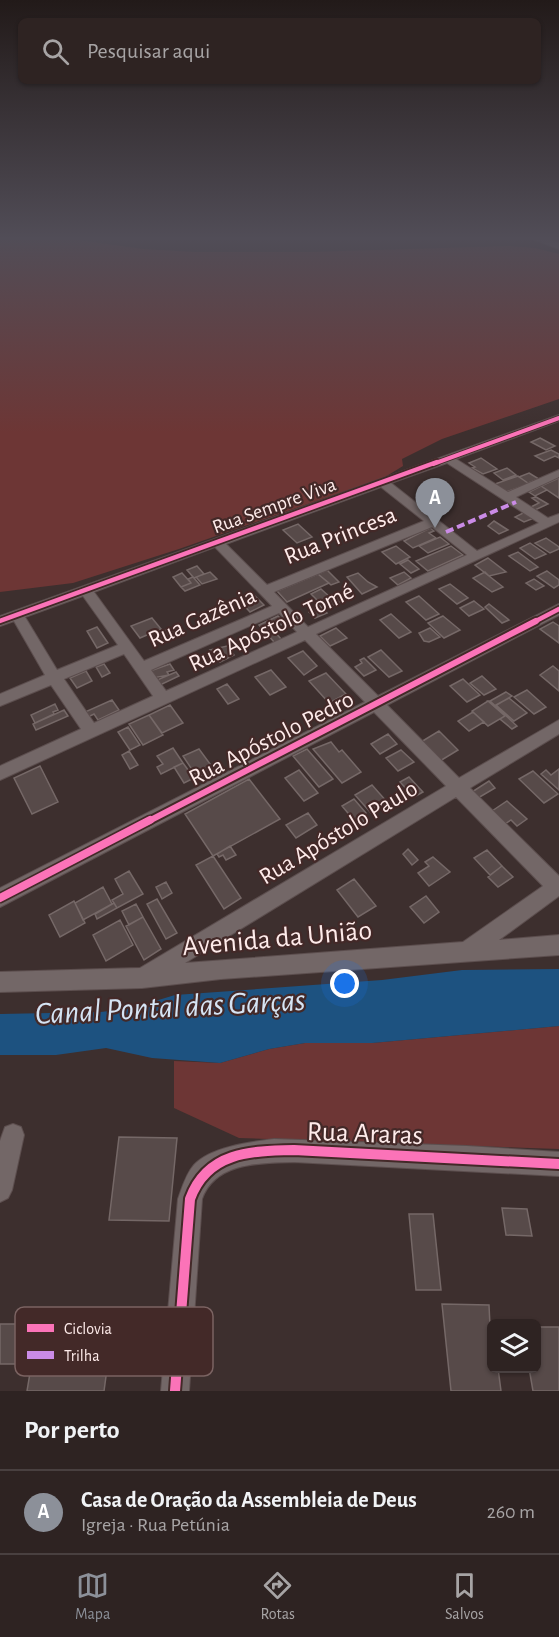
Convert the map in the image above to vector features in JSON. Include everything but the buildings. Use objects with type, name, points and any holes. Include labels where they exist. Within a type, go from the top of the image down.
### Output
[{"type":"street","name":"Rua Sempre Viva","points":[[0,621],[385,484],[559,418]]},
{"type":"street","points":[[547,423],[559,430]]},
{"type":"street","points":[[450,460],[507,497],[554,521]]},
{"type":"street","points":[[507,497],[559,473]]},
{"type":"street","points":[[385,484],[477,557]]},
{"type":"street","name":"Rua Apóstolo Tomé","points":[[2,768],[164,700],[554,521]]},
{"type":"street","name":"Rua Princesa","points":[[265,591],[433,522]]},
{"type":"street","points":[[218,543],[456,788],[558,886],[466,952]]},
{"type":"street","points":[[86,590],[164,700]]},
{"type":"street","name":"Rua Gazênia","points":[[142,668],[281,607]]},
{"type":"street","name":"Rua Apóstolo Pedro","points":[[0,898],[559,609]]},
{"type":"street","points":[[17,615],[54,677],[91,731]]},
{"type":"street","points":[[0,700],[127,647]]},
{"type":"street","name":"Rua Apóstolo Paulo","points":[[142,978],[559,726]]},
{"type":"street","name":"Avenida da União","points":[[0,982],[142,978],[221,969],[559,945]]},
{"type":"street","points":[[0,1190],[12,1135]]},
{"type":"street","name":"Rua Araras","points":[[182,1307],[190,1199],[197,1179],[214,1164],[250,1153],[289,1151],[503,1159],[559,1164]]},
{"type":"street","name":"Rua Araras","points":[[175,1391],[176,1376]]},
{"type":"shaded area","points":[[0,303],[559,303],[559,399],[442,439],[402,459],[403,466],[385,477],[179,549],[73,583],[0,592]]},
{"type":"shaded area","points":[[559,1026],[559,1149],[239,1138],[174,1108],[174,1061],[220,1063],[269,1049],[305,1043],[372,1043]]},
{"type":"water","name":"Canal Pontal das Garças","points":[[559,969],[559,1026],[372,1043],[305,1043],[269,1049],[220,1063],[152,1058],[106,1048],[56,1055],[0,1055],[0,1014],[101,1012],[132,1008],[175,995],[382,980],[462,970]]},
{"type":"marked path","points":[[446,532],[516,502]]},
{"type":"cycle path","points":[[0,621],[559,418]]},
{"type":"cycle path","points":[[0,898],[559,609]]},
{"type":"cycle path","points":[[182,1307],[190,1199],[199,1178],[206,1170],[235,1157],[274,1151],[315,1150],[559,1164]]},
{"type":"cycle path","points":[[175,1391],[176,1376]]},
{"type":"place","name":"Casa de Oração da Assembleia de Deus","points":[[435,528]]}]
